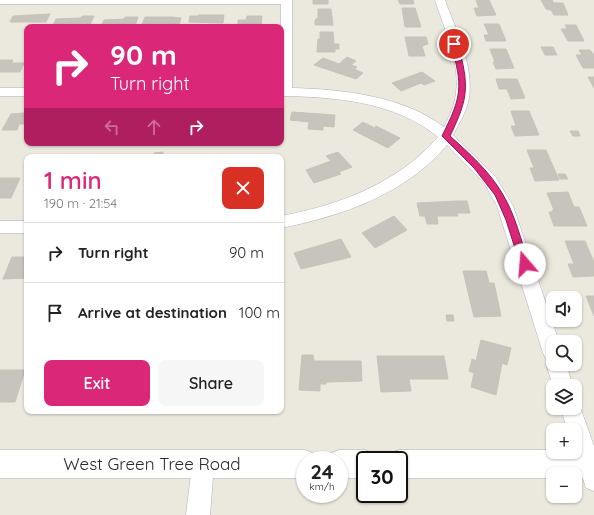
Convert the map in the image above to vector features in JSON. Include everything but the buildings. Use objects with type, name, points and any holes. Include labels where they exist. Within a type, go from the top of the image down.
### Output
[{"type":"street","points":[[0,0],[287,0],[284,69]]},
{"type":"street","points":[[284,221],[320,213],[378,191],[397,180],[431,154],[446,136],[457,114],[462,99],[463,79],[459,59],[440,0]]},
{"type":"street","points":[[0,92],[24,92]]},
{"type":"street","points":[[284,92],[336,95],[368,101],[425,120],[446,136],[490,180],[505,206],[547,335]]},
{"type":"street","points":[[0,227],[24,227]]},
{"type":"street","points":[[408,464],[592,470],[572,415]]},
{"type":"street","name":"West Green Tree Road","points":[[0,464],[296,464]]},
{"type":"street","points":[[198,515],[202,465]]},
{"type":"route","points":[[454,44],[462,70],[462,99],[457,114],[446,136],[490,180],[511,220],[525,264]]}]
